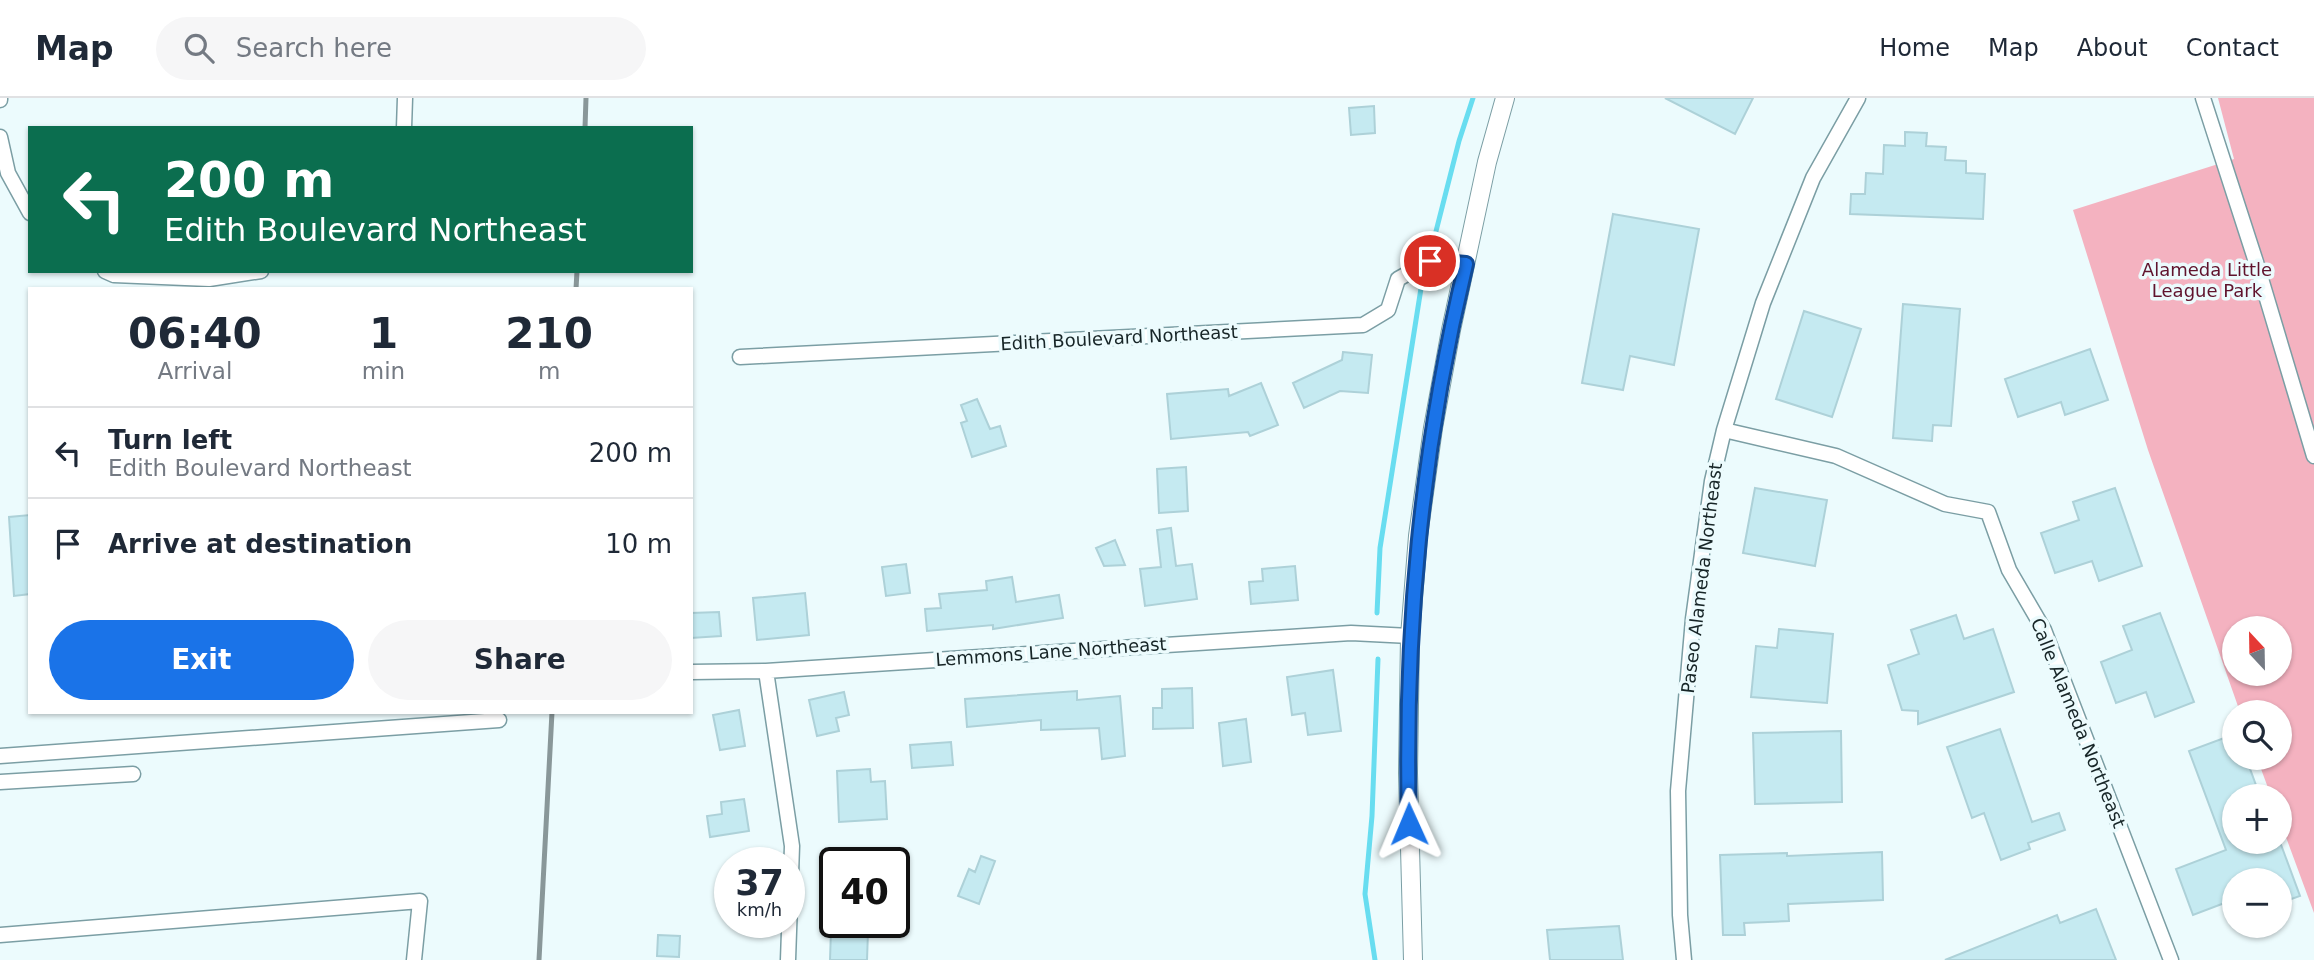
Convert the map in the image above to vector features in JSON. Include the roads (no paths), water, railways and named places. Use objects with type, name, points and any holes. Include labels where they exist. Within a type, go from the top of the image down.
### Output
[{"type":"street","points":[[404,126],[405,98]]},
{"type":"street","points":[[1413,960],[1408,773],[1410,636],[1418,536],[1433,428],[1451,330],[1487,162],[1505,98]]},
{"type":"street","name":"Paseo Alameda Northeast","points":[[1684,960],[1680,915],[1678,791],[1693,619],[1712,481],[1724,430],[1763,303],[1809,189],[1858,98]]},
{"type":"street","points":[[2203,98],[2314,456]]},
{"type":"street","points":[[0,137],[8,173],[28,209]]},
{"type":"street","name":"Edith Boulevard Northeast","points":[[740,357],[1363,325],[1388,310],[1398,279],[1430,261],[1466,264]]},
{"type":"street","points":[[110,273],[209,279],[248,273]]},
{"type":"street","name":"Calle Alameda Northeast","points":[[1724,430],[1836,456],[1945,505],[1988,512],[2009,570],[2044,630],[2171,960]]},
{"type":"street","name":"Lemmons Lane Northeast","points":[[693,672],[765,671],[1351,633],[1410,636]]},
{"type":"street","points":[[765,671],[792,846],[788,960]]},
{"type":"street","points":[[0,756],[499,720]]},
{"type":"street","points":[[0,782],[133,774]]},
{"type":"street","points":[[0,935],[419,901],[414,960]]},
{"type":"waterway","points":[[1433,243],[1473,98]]},
{"type":"waterway","points":[[1377,613],[1380,548],[1422,282]]},
{"type":"waterway","points":[[1375,960],[1365,894],[1372,816],[1378,659]]},
{"type":"railway","points":[[585,126],[586,98]]},
{"type":"railway","points":[[576,287],[577,273]]},
{"type":"railway","points":[[539,960],[552,714]]},
{"type":"park label","name":"Alameda Little League Park","points":[[2207,280]]}]
